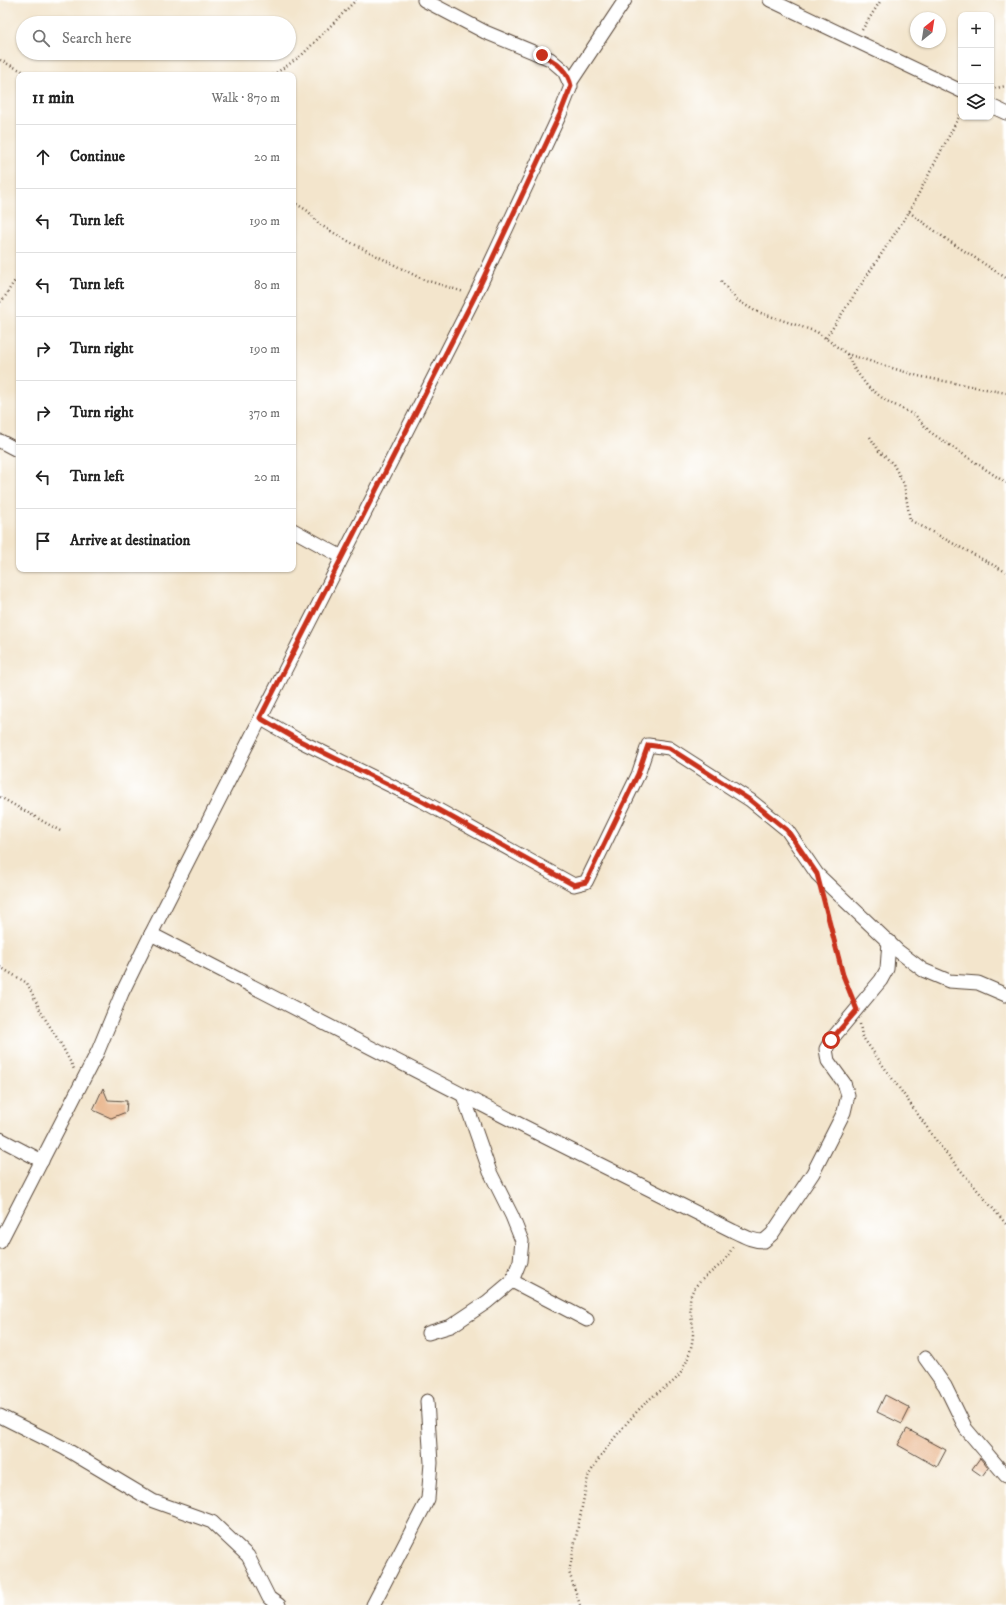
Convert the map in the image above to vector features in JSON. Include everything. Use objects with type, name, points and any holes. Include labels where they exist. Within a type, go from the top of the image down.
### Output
[{"type":"street","points":[[0,1242],[82,1082],[151,934],[475,296],[560,114],[571,86],[560,66],[550,59],[485,32],[424,0]]},
{"type":"street","points":[[570,83],[625,0]]},
{"type":"street","points":[[770,0],[958,90]]},
{"type":"street","points":[[994,107],[1006,113]]},
{"type":"street","points":[[0,441],[16,449]]},
{"type":"street","points":[[296,532],[342,557]]},
{"type":"street","points":[[260,718],[298,740],[424,802],[574,885],[586,882],[635,781],[648,745],[669,748],[750,800],[787,830],[817,874],[898,951],[923,970],[949,981],[978,983],[1006,995]]},
{"type":"street","points":[[151,934],[464,1095],[740,1234],[753,1240],[764,1241],[772,1234],[813,1173],[844,1112],[848,1095],[844,1083],[828,1061],[826,1049],[831,1040],[857,1010],[888,969],[889,941]]},
{"type":"street","points":[[428,1333],[451,1326],[487,1302],[512,1281],[520,1261],[522,1241],[512,1216],[490,1172],[464,1095]]},
{"type":"street","points":[[0,1139],[42,1161]]},
{"type":"street","points":[[512,1281],[587,1320]]},
{"type":"street","points":[[925,1358],[945,1386],[966,1429],[1006,1476]]},
{"type":"street","points":[[373,1605],[428,1499],[431,1463],[427,1401]]},
{"type":"street","points":[[0,1416],[64,1448],[153,1501],[212,1522],[248,1556],[268,1598],[279,1605]]},
{"type":"path","points":[[296,59],[356,0]]},
{"type":"path","points":[[855,41],[880,0]]},
{"type":"path","points":[[0,60],[24,72]]},
{"type":"path","points":[[277,72],[295,60]]},
{"type":"path","points":[[994,88],[1006,86]]},
{"type":"path","points":[[826,338],[909,212],[958,119]]},
{"type":"path","points":[[296,204],[308,211],[319,224],[385,261],[422,278],[475,296]]},
{"type":"path","points":[[909,212],[946,239],[1006,278]]},
{"type":"path","points":[[721,281],[737,300],[755,311],[786,322],[807,327],[826,338],[847,354],[918,376],[1006,393]]},
{"type":"path","points":[[0,302],[16,282]]},
{"type":"path","points":[[847,354],[853,366],[868,387],[885,400],[916,416],[930,432],[1006,483]]},
{"type":"path","points":[[870,437],[879,451],[893,464],[904,484],[910,520],[1006,572]]},
{"type":"path","points":[[0,797],[62,832]]},
{"type":"path","points":[[823,895],[843,975],[857,1010],[862,1036],[942,1147],[1006,1224]]},
{"type":"path","points":[[0,967],[27,983],[42,1014],[82,1082]]},
{"type":"path","points":[[580,1605],[570,1572],[588,1477],[593,1466],[634,1416],[652,1397],[667,1388],[683,1370],[688,1357],[693,1329],[690,1312],[691,1296],[696,1286],[725,1260],[734,1244]]},
{"type":"building","points":[[103,1088],[108,1100],[127,1101],[126,1112],[111,1118],[93,1110]]},
{"type":"building","points":[[885,1395],[910,1408],[902,1424],[877,1412]]},
{"type":"building","points":[[907,1429],[946,1450],[937,1467],[898,1445]]},
{"type":"building","points":[[980,1458],[988,1468],[982,1476],[972,1469]]},
{"type":"route","points":[[542,55],[560,66],[571,86],[560,114],[475,296],[260,718],[298,740],[424,802],[574,885],[586,882],[621,813],[638,774],[648,745],[669,748],[750,800],[787,830],[817,874],[843,975],[857,1010],[831,1040]]}]
